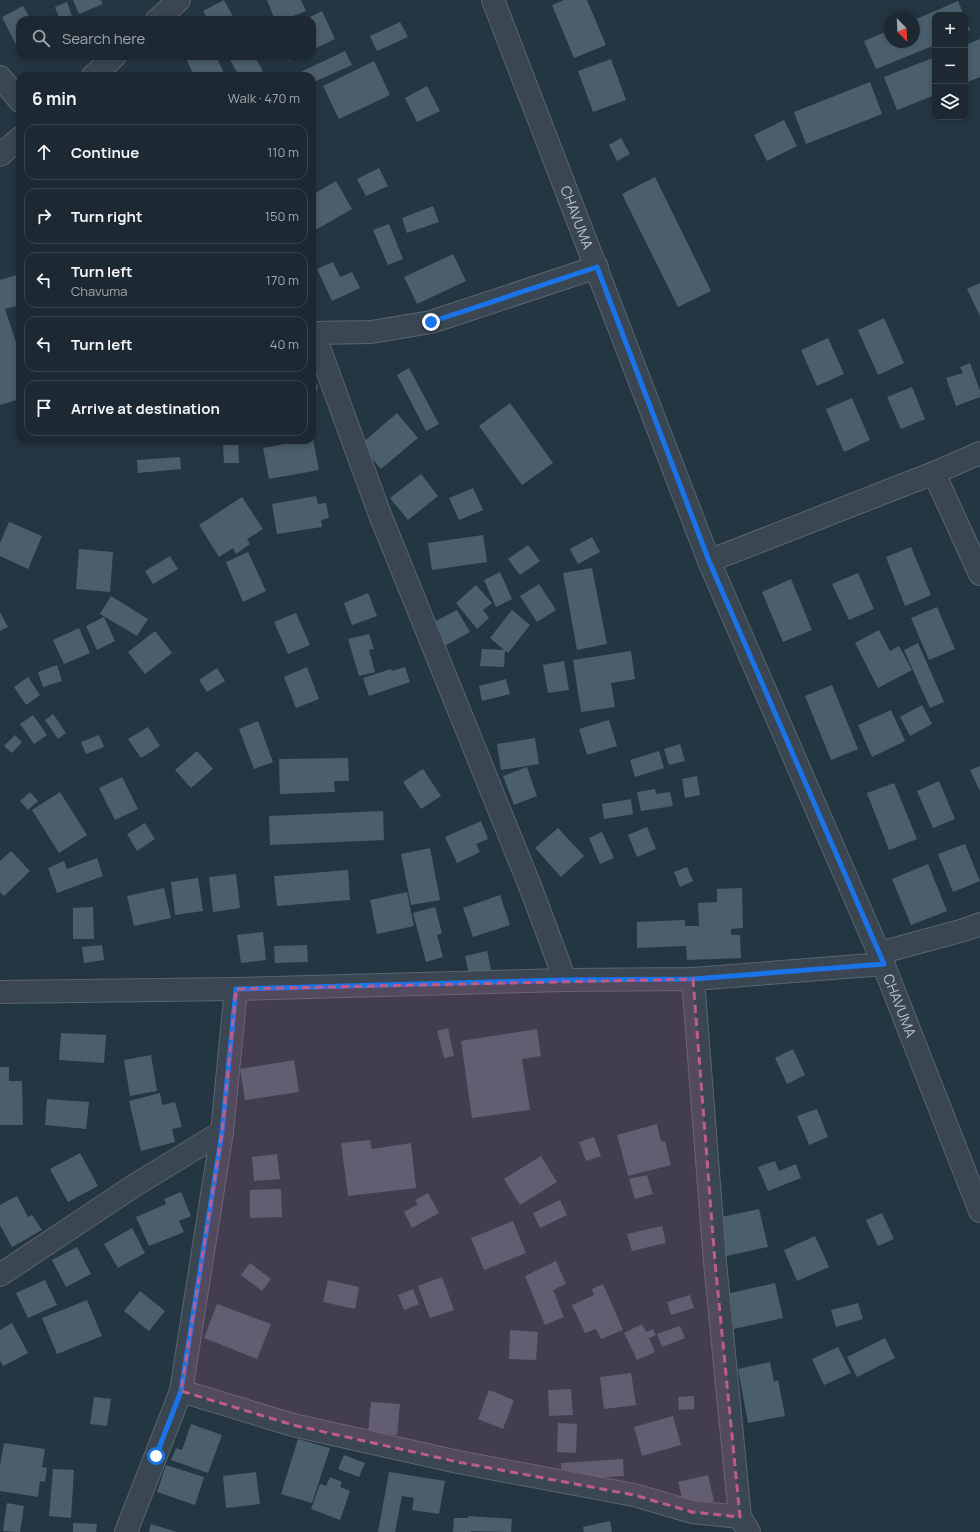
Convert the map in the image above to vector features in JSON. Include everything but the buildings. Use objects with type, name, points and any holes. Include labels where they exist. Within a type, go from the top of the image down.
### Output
[{"type":"street","points":[[161,16],[179,0]]},
{"type":"street","name":"CHAVUMA","points":[[493,0],[709,561],[881,958],[980,1211]]},
{"type":"street","points":[[98,72],[111,60]]},
{"type":"street","points":[[0,77],[16,96]]},
{"type":"street","points":[[0,155],[16,141]]},
{"type":"street","points":[[316,334],[370,332],[431,322],[597,267]]},
{"type":"street","points":[[316,342],[379,512],[532,891],[565,980]]},
{"type":"street","points":[[709,561],[934,473],[980,453]]},
{"type":"street","points":[[934,473],[980,574]]},
{"type":"street","points":[[0,992],[236,989],[565,980],[693,979],[881,958],[980,924]]},
{"type":"street","points":[[181,1391],[293,1425],[458,1462],[634,1495],[692,1512],[745,1525],[715,1262],[693,979]]},
{"type":"street","points":[[126,1532],[181,1391],[222,1132],[236,989]]},
{"type":"street","points":[[0,1275],[128,1190],[222,1132]]},
{"type":"highlighted area","points":[[693,979],[715,1262],[740,1517],[692,1512],[634,1495],[458,1462],[293,1425],[181,1391],[222,1132],[236,989]]},
{"type":"route","points":[[156,1456],[181,1391],[222,1132],[236,989],[565,980],[693,979],[884,964],[709,561],[597,267],[431,322]]}]
